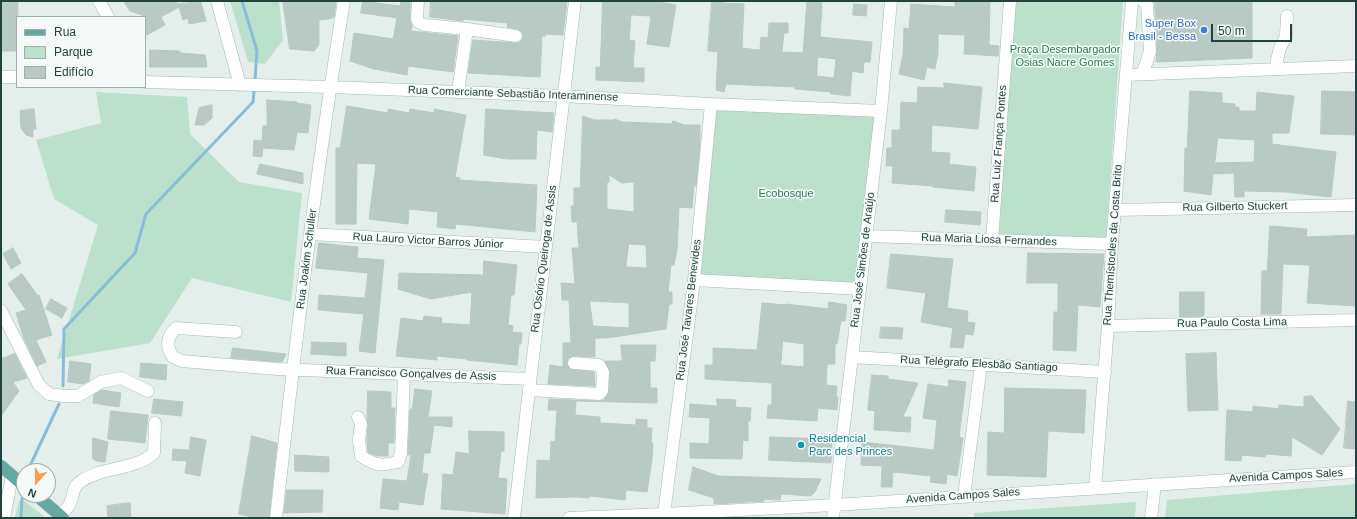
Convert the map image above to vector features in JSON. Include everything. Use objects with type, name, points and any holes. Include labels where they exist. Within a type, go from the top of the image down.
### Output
[{"type":"main road","points":[[1,466],[16,479]]},
{"type":"main road","points":[[46,503],[62,516]]},
{"type":"street","points":[[99,1],[107,16]]},
{"type":"street","points":[[217,1],[240,85]]},
{"type":"street","name":"Rua Joakim Schuller","points":[[276,518],[310,234],[330,87],[344,1]]},
{"type":"street","points":[[418,1],[417,20],[425,25],[516,36]]},
{"type":"street","name":"Rua Osório Queiroga de Assis","points":[[514,518],[575,1]]},
{"type":"street","name":"Rua José Simões de Araújo","points":[[833,518],[881,111],[891,1]]},
{"type":"street","name":"Rua Luiz França Pontes","points":[[992,240],[1010,1]]},
{"type":"street","name":"Rua Themístocles da Costa Brito","points":[[1095,488],[1105,372],[1112,244],[1132,1]]},
{"type":"street","points":[[1142,74],[1150,51],[1147,5],[1143,1]]},
{"type":"street","points":[[1277,69],[1277,60],[1280,48],[1286,36],[1287,16]]},
{"type":"street","points":[[458,92],[467,29]]},
{"type":"street","points":[[1126,75],[1356,66]]},
{"type":"street","points":[[1,77],[16,78]]},
{"type":"street","name":"Rua Comerciante Sebastião Interaminense","points":[[146,82],[563,96],[881,111]]},
{"type":"street","name":"Rua José Tavares Benevides","points":[[664,514],[694,280],[711,104]]},
{"type":"street","name":"Rua Gilberto Stuckert","points":[[1115,210],[1356,205]]},
{"type":"street","name":"Rua Lauro Victor Barros Júnior","points":[[310,234],[546,247]]},
{"type":"street","name":"Rua Maria Liosa Fernandes","points":[[866,236],[1112,244]]},
{"type":"street","points":[[694,280],[860,289]]},
{"type":"street","points":[[1,311],[39,385],[49,394],[78,396],[101,382],[121,378],[148,391]]},
{"type":"street","name":"Rua Paulo Costa Lima","points":[[1108,326],[1356,320]]},
{"type":"street","name":"Rua Francisco Gonçalves de Assis","points":[[236,332],[176,328],[172,332],[167,342],[168,350],[173,357],[182,361],[277,369],[404,374],[529,385],[599,394],[602,391],[603,372],[599,365],[574,363]]},
{"type":"street","name":"Rua Telégrafo Elesbão Santiago","points":[[852,357],[1105,372]]},
{"type":"street","points":[[964,496],[981,365]]},
{"type":"street","points":[[358,417],[362,424],[359,440],[361,456],[372,464],[384,465],[398,462],[401,453],[404,374]]},
{"type":"street","points":[[62,516],[70,504],[74,489],[80,482],[96,474],[146,460],[154,453],[155,423]]},
{"type":"street","name":"Avenida Campos Sales","points":[[569,518],[834,505],[1356,472]]},
{"type":"street","points":[[4,518],[12,476]]},
{"type":"street","points":[[1151,518],[1155,484]]},
{"type":"green space","points":[[230,1],[279,1],[283,40],[265,64],[248,62]]},
{"type":"green space","name":"Praça Desembargador Osias Nacre Gomes","points":[[1014,1],[1123,1],[1106,238],[999,234]]},
{"type":"green space","points":[[96,92],[187,97],[190,134],[239,182],[302,193],[291,302],[192,278],[150,343],[57,359],[98,225],[54,199],[36,140],[101,123]]},
{"type":"green space","name":"Ecobosque","points":[[711,104],[881,111],[860,289],[694,280]]},
{"type":"green space","points":[[1356,484],[1356,518],[1165,518],[1167,500]]},
{"type":"green space","points":[[1136,502],[1135,518],[974,518],[974,513]]},
{"type":"green space","points":[[19,503],[27,503],[46,518],[15,518]]},
{"type":"building","points":[[1,1],[18,1],[18,16],[16,16],[16,51],[1,51]]},
{"type":"building","points":[[124,1],[176,1],[179,7],[161,17],[165,25],[146,35],[146,16],[130,11]]},
{"type":"building","points":[[283,1],[336,1],[334,17],[319,20],[319,45],[314,51],[290,49]]},
{"type":"building","points":[[363,1],[377,1],[376,3],[400,6],[401,1],[410,1],[411,31],[458,36],[453,72],[408,66],[407,75],[374,69],[350,61],[354,33],[393,39],[397,18],[361,13]]},
{"type":"building","points":[[431,1],[567,1],[563,35],[546,34],[545,36],[542,36],[540,77],[468,73],[473,40],[518,43],[523,37],[523,33],[517,29],[507,27],[508,23],[463,19],[463,21],[430,17]]},
{"type":"building","points":[[603,1],[653,1],[676,5],[669,47],[647,44],[651,16],[631,15],[629,40],[635,41],[633,68],[644,68],[644,82],[596,80],[596,67],[600,67]]},
{"type":"building","points":[[712,1],[744,4],[742,48],[760,50],[761,37],[768,38],[769,23],[788,23],[788,33],[784,33],[782,52],[803,53],[807,1],[822,1],[820,37],[872,42],[870,62],[864,62],[863,73],[852,71],[850,96],[831,94],[831,92],[795,89],[795,87],[726,84],[724,92],[716,90],[718,52],[708,51]],"holes":[[[818,57],[836,59],[834,78],[817,76]]]},
{"type":"building","points":[[955,1],[990,1],[989,45],[999,46],[998,56],[964,54],[965,35],[938,34],[938,54],[935,69],[927,67],[924,80],[899,74],[903,55],[904,28],[909,29],[911,4],[955,7]]},
{"type":"building","name":"Super Box Brasil - Bessa","points":[[1155,1],[1252,1],[1252,58],[1156,62]]},
{"type":"building","points":[[201,2],[206,21],[189,24],[188,18],[183,20],[178,4]]},
{"type":"building","points":[[854,4],[867,5],[866,16],[853,15]]},
{"type":"building","points":[[150,50],[179,51],[181,53],[205,55],[207,67],[150,67]]},
{"type":"building","points":[[944,83],[982,87],[978,129],[932,125],[931,152],[950,153],[949,164],[976,167],[974,191],[892,183],[893,166],[886,166],[887,148],[892,148],[892,130],[900,130],[901,102],[917,103],[918,87],[944,88]]},
{"type":"building","points":[[1190,91],[1222,93],[1222,103],[1235,104],[1235,107],[1239,107],[1239,111],[1256,111],[1257,92],[1294,96],[1289,133],[1272,133],[1272,144],[1336,152],[1331,197],[1286,192],[1244,191],[1244,197],[1235,197],[1234,173],[1213,174],[1211,195],[1184,191],[1185,148],[1187,148]],"holes":[[[1218,138],[1255,140],[1254,162],[1215,163]]]},
{"type":"building","points":[[1322,91],[1356,92],[1356,135],[1321,134]]},
{"type":"building","points":[[267,100],[297,102],[311,105],[308,133],[297,132],[294,150],[263,148],[262,157],[253,156],[254,140],[262,141],[263,126],[267,126]]},
{"type":"building","points":[[212,105],[212,118],[204,125],[195,125],[199,108]]},
{"type":"building","points":[[347,106],[388,113],[388,109],[409,113],[410,109],[434,113],[434,109],[466,115],[455,177],[460,178],[459,180],[537,185],[535,232],[456,224],[455,229],[437,227],[438,212],[409,209],[408,224],[369,219],[376,164],[357,163],[356,224],[336,224],[336,148],[340,148]]},
{"type":"building","points":[[34,109],[36,129],[33,129],[33,137],[26,135],[21,128],[20,111]]},
{"type":"building","points":[[486,109],[554,113],[552,132],[537,130],[536,159],[507,159],[484,155]]},
{"type":"building","points":[[583,116],[594,120],[614,119],[623,122],[672,124],[673,121],[684,125],[700,125],[700,144],[696,186],[694,185],[692,208],[679,207],[677,250],[674,265],[671,265],[668,292],[672,292],[672,304],[669,304],[666,329],[607,338],[595,338],[595,357],[575,356],[568,358],[567,363],[570,369],[594,372],[595,386],[548,384],[550,365],[563,367],[563,343],[571,343],[569,300],[562,300],[561,283],[575,284],[572,248],[579,248],[577,222],[572,222],[571,206],[574,206],[574,188],[580,188]],"holes":[[[609,175],[622,183],[634,182],[634,212],[607,209],[607,182],[609,182]],[[629,244],[646,245],[647,268],[626,267]],[[590,301],[629,303],[629,328],[593,326]]]},
{"type":"building","points":[[260,164],[303,173],[303,184],[257,174]]},
{"type":"building","points":[[946,210],[981,212],[980,225],[945,222]]},
{"type":"building","points":[[1270,226],[1307,229],[1306,237],[1356,235],[1356,306],[1307,303],[1310,265],[1283,264],[1281,314],[1261,314],[1262,271],[1267,271]]},
{"type":"building","points":[[319,243],[358,247],[357,258],[384,260],[375,353],[359,351],[364,314],[318,310],[319,295],[365,298],[368,273],[316,268]]},
{"type":"building","points":[[13,248],[21,263],[11,269],[3,254]]},
{"type":"building","points":[[1028,253],[1104,254],[1100,307],[1078,305],[1076,351],[1053,350],[1054,312],[1058,312],[1058,283],[1027,283]]},
{"type":"building","points":[[891,254],[953,259],[947,308],[968,311],[967,322],[975,323],[973,335],[965,334],[963,348],[950,347],[953,328],[921,322],[926,293],[887,288]]},
{"type":"building","points":[[484,261],[517,265],[514,295],[511,295],[508,325],[513,326],[512,332],[522,333],[521,344],[519,344],[517,365],[437,356],[437,360],[396,356],[401,318],[423,321],[424,316],[442,318],[441,323],[470,325],[472,292],[431,299],[398,289],[399,273],[483,275]]},
{"type":"building","points":[[22,274],[38,296],[39,295],[52,335],[36,340],[46,362],[37,366],[24,339],[16,313],[26,310],[8,284]]},
{"type":"building","points":[[1180,292],[1204,292],[1204,316],[1180,317]]},
{"type":"building","points":[[51,299],[67,308],[62,318],[46,309]]},
{"type":"building","points":[[829,302],[847,305],[845,321],[841,321],[837,344],[835,344],[835,364],[827,364],[826,385],[837,386],[837,410],[818,408],[817,421],[767,418],[768,405],[772,405],[772,383],[705,379],[705,365],[713,365],[713,348],[757,350],[762,303],[828,309]],"holes":[[[783,341],[804,344],[804,367],[781,365]]]},
{"type":"building","points":[[881,327],[903,328],[902,339],[880,338]]},
{"type":"building","points":[[312,342],[346,343],[346,356],[311,354]]},
{"type":"building","points":[[621,345],[656,345],[655,361],[650,361],[650,388],[657,388],[657,403],[576,401],[575,415],[600,417],[600,423],[636,425],[636,419],[647,420],[647,428],[652,428],[651,443],[653,443],[647,492],[626,490],[625,500],[590,496],[589,498],[536,498],[537,460],[550,461],[551,441],[555,442],[557,410],[548,410],[549,399],[604,400],[609,391],[610,372],[605,361],[622,361]]},
{"type":"building","points":[[233,348],[286,354],[282,362],[231,358]]},
{"type":"building","points":[[1216,353],[1218,410],[1188,411],[1186,354]]},
{"type":"building","points":[[15,354],[27,378],[13,382],[19,391],[1,416],[1,359]]},
{"type":"building","points":[[70,361],[91,364],[89,381],[83,384],[68,382]]},
{"type":"building","points":[[141,363],[167,365],[166,380],[140,377]]},
{"type":"building","points":[[872,375],[888,376],[888,379],[918,383],[903,417],[911,417],[910,432],[874,430],[875,411],[868,410]]},
{"type":"building","points":[[949,380],[966,382],[959,437],[963,438],[957,476],[947,474],[946,484],[930,482],[931,476],[893,472],[892,487],[881,487],[882,466],[861,465],[862,442],[934,450],[937,420],[923,418],[928,384],[948,387]]},
{"type":"building","points":[[1005,388],[1086,390],[1084,433],[1048,431],[1046,477],[987,475],[988,432],[1004,433]]},
{"type":"building","points":[[415,389],[432,391],[428,417],[452,417],[452,427],[434,425],[430,453],[424,453],[422,473],[428,474],[423,505],[399,502],[398,510],[380,508],[383,479],[407,481],[411,455],[408,455],[410,409],[412,409]]},
{"type":"building","points":[[102,390],[121,393],[119,407],[93,403],[94,395]]},
{"type":"building","points":[[368,391],[391,392],[391,408],[395,408],[394,443],[388,443],[388,456],[377,456],[368,452]]},
{"type":"building","points":[[1312,396],[1340,429],[1322,455],[1292,437],[1291,456],[1266,454],[1265,457],[1242,455],[1241,461],[1225,460],[1227,410],[1253,412],[1253,406],[1279,409],[1279,405],[1304,407],[1304,397]]},
{"type":"building","points":[[154,399],[183,402],[181,416],[152,413]]},
{"type":"building","points":[[717,399],[736,400],[735,407],[751,408],[750,421],[748,421],[748,441],[743,440],[742,459],[690,458],[690,443],[709,444],[710,418],[689,417],[690,404],[717,406]]},
{"type":"building","points":[[1348,401],[1356,402],[1356,449],[1344,448]]},
{"type":"building","points":[[111,411],[148,415],[145,443],[108,439]]},
{"type":"building","points":[[469,431],[504,432],[504,451],[501,451],[498,478],[507,479],[505,514],[441,509],[443,474],[453,475],[456,452],[469,454]]},
{"type":"building","points":[[252,436],[277,443],[269,518],[257,518],[239,514]]},
{"type":"building","points":[[191,437],[206,440],[200,476],[185,473],[187,461],[172,460],[173,449],[189,450]]},
{"type":"building","name":"Residencial Parc des Princes","points":[[770,437],[832,439],[831,463],[769,460]]},
{"type":"building","points":[[93,438],[108,442],[105,462],[93,459]]},
{"type":"building","points":[[295,455],[329,457],[329,472],[295,471]]},
{"type":"building","points":[[693,467],[718,476],[821,479],[815,492],[811,496],[781,494],[780,500],[764,499],[764,501],[714,504],[714,498],[689,490]]},
{"type":"building","points":[[287,490],[323,490],[322,512],[284,513]]},
{"type":"building","points":[[130,503],[131,518],[108,518],[107,506]]},
{"type":"waterway","points":[[242,1],[257,51],[255,79]]},
{"type":"waterway","points":[[63,386],[64,329],[135,253],[146,214],[253,102],[254,92]]},
{"type":"waterway","points":[[31,463],[59,404]]},
{"type":"waterway","points":[[21,518],[22,503]]},
{"type":"place","name":"Super Box Brasil - Bessa","points":[[1204,30]]},
{"type":"place","name":"Residencial Parc des Princes","points":[[801,445]]}]
